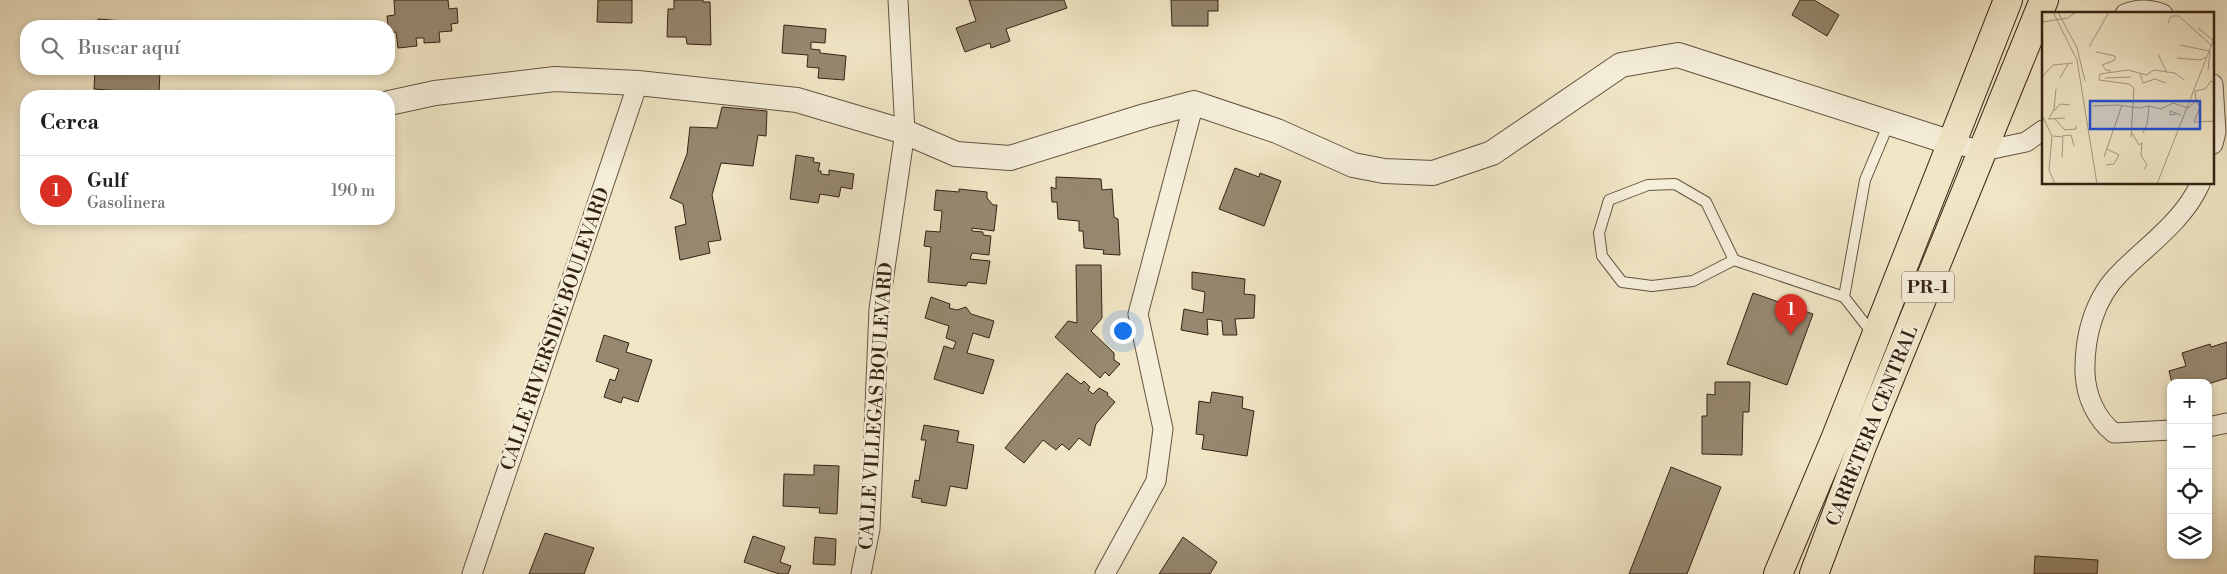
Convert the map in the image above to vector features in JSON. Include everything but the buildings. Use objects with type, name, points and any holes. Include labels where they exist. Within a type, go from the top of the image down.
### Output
[{"type":"highway","name":"CARRETERA CENTRAL","points":[[1778,574],[1836,437],[2008,0]]},
{"type":"highway","name":"CARRETERA CENTRAL","points":[[1814,574],[1862,446],[2044,0]]},
{"type":"street","name":"CALLE VILLEGAS BOULEVARD","points":[[861,574],[870,529],[879,309],[906,132],[898,0]]},
{"type":"street","points":[[2131,8],[2159,12]]},
{"type":"street","points":[[395,102],[435,93],[555,79],[638,83],[797,100],[906,132],[956,154],[1010,158],[1145,116],[1194,103],[1277,131],[1353,165],[1384,171],[1433,174],[1492,153],[1622,64],[1678,55],[1983,152],[2026,142],[2042,131]]},
{"type":"street","name":"CALLE RIVERSIDE BOULEVARD","points":[[472,574],[638,83]]},
{"type":"street","points":[[2214,100],[2216,132],[2214,140]]},
{"type":"street","points":[[1105,574],[1156,481],[1163,429],[1138,314],[1194,103]]},
{"type":"street","points":[[2167,430],[2114,434],[2103,425],[2091,401],[2086,380],[2084,352],[2089,326],[2106,293],[2120,273],[2167,228],[2193,198],[2200,185]]},
{"type":"street","points":[[2212,426],[2227,423]]},
{"type":"lane","points":[[1844,297],[1865,180],[1889,123]]},
{"type":"lane","points":[[1734,260],[1693,281],[1652,286],[1622,282],[1602,256],[1599,233],[1609,200],[1648,186],[1675,184],[1706,202],[1734,260],[1844,297],[1876,336]]},
{"type":"place","name":"Gulf","points":[[1791,335]]}]
